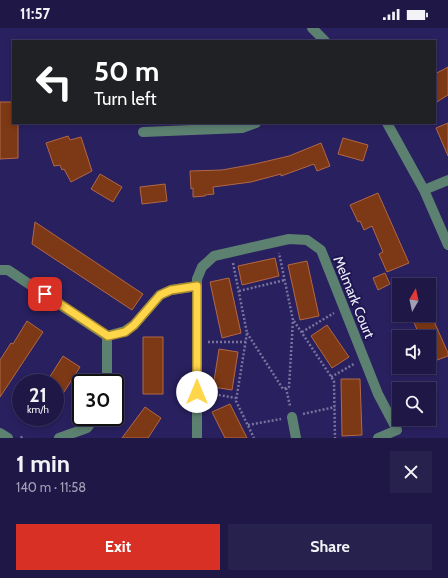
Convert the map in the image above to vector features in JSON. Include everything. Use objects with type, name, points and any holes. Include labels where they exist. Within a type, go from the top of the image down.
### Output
[{"type":"street","points":[[312,28],[324,40]]},
{"type":"street","points":[[143,132],[242,128],[253,124]]},
{"type":"street","points":[[388,124],[424,190],[448,246]]},
{"type":"street","points":[[424,190],[448,180]]},
{"type":"street","name":"Melmark Court","points":[[197,438],[197,279],[202,267],[214,256],[289,239],[307,240],[320,250],[378,394],[399,434],[378,438]]},
{"type":"street","points":[[0,270],[8,270],[108,336],[125,332],[134,325],[160,295],[171,290],[197,286]]},
{"type":"street","points":[[107,374],[108,336]]},
{"type":"street","points":[[292,417],[296,438]]},
{"type":"street","points":[[59,438],[87,428],[88,426]]},
{"type":"street","points":[[0,433],[8,438]]},
{"type":"path","points":[[278,250],[293,320],[289,388],[286,388]]},
{"type":"path","points":[[232,261],[247,333],[236,401],[254,438]]},
{"type":"path","points":[[239,291],[285,280]]},
{"type":"path","points":[[302,332],[336,312]]},
{"type":"path","points":[[293,320],[334,381],[335,438]]},
{"type":"path","points":[[247,333],[283,389],[286,388]]},
{"type":"path","points":[[206,342],[246,342]]},
{"type":"path","points":[[332,377],[358,361]]},
{"type":"path","points":[[286,388],[292,417]]},
{"type":"path","points":[[206,393],[236,398]]},
{"type":"path","points":[[248,425],[335,407]]},
{"type":"building","points":[[448,67],[448,95],[436,102],[436,73]]},
{"type":"building","points":[[0,102],[12,102],[12,124],[18,124],[18,158],[0,159]]},
{"type":"building","points":[[448,123],[448,156],[436,128]]},
{"type":"building","points":[[68,136],[70,140],[81,137],[92,171],[71,182],[60,165],[54,166],[46,143]]},
{"type":"building","points":[[343,138],[368,145],[363,161],[338,154]]},
{"type":"building","points":[[321,143],[330,166],[317,171],[314,164],[281,176],[281,174],[251,182],[213,187],[214,194],[193,197],[190,171],[222,170],[255,164],[289,156]]},
{"type":"building","points":[[100,174],[122,187],[113,202],[91,189]]},
{"type":"building","points":[[165,184],[167,201],[142,204],[140,187]]},
{"type":"building","points":[[378,193],[409,263],[387,272],[379,254],[383,252],[372,226],[364,230],[360,221],[358,222],[350,205]]},
{"type":"building","points":[[35,222],[143,294],[132,310],[32,244]]},
{"type":"building","points":[[275,258],[279,276],[242,285],[238,266]]},
{"type":"building","points":[[307,261],[319,316],[300,320],[288,265]]},
{"type":"building","points":[[385,273],[390,284],[378,290],[373,278]]},
{"type":"building","points":[[229,278],[241,333],[222,338],[210,282]]},
{"type":"building","points":[[27,321],[43,332],[15,374],[12,374],[12,379],[0,397],[0,360],[11,343],[13,344]]},
{"type":"building","points":[[414,322],[434,322],[448,356],[436,360],[436,330],[417,330]]},
{"type":"building","points":[[327,325],[349,357],[332,368],[311,336]]},
{"type":"building","points":[[143,337],[163,337],[163,394],[143,394]]},
{"type":"building","points":[[219,349],[238,352],[232,390],[213,387]]},
{"type":"building","points":[[63,356],[80,367],[76,374],[72,374],[72,379],[64,392],[64,374],[52,374]]},
{"type":"building","points":[[341,379],[360,379],[362,435],[342,436]]},
{"type":"building","points":[[230,404],[247,438],[225,438],[212,412]]},
{"type":"building","points":[[145,407],[161,418],[148,438],[122,438]]},
{"type":"route","points":[[45,294],[108,336],[125,332],[134,325],[160,295],[171,290],[197,286],[197,392]]}]
